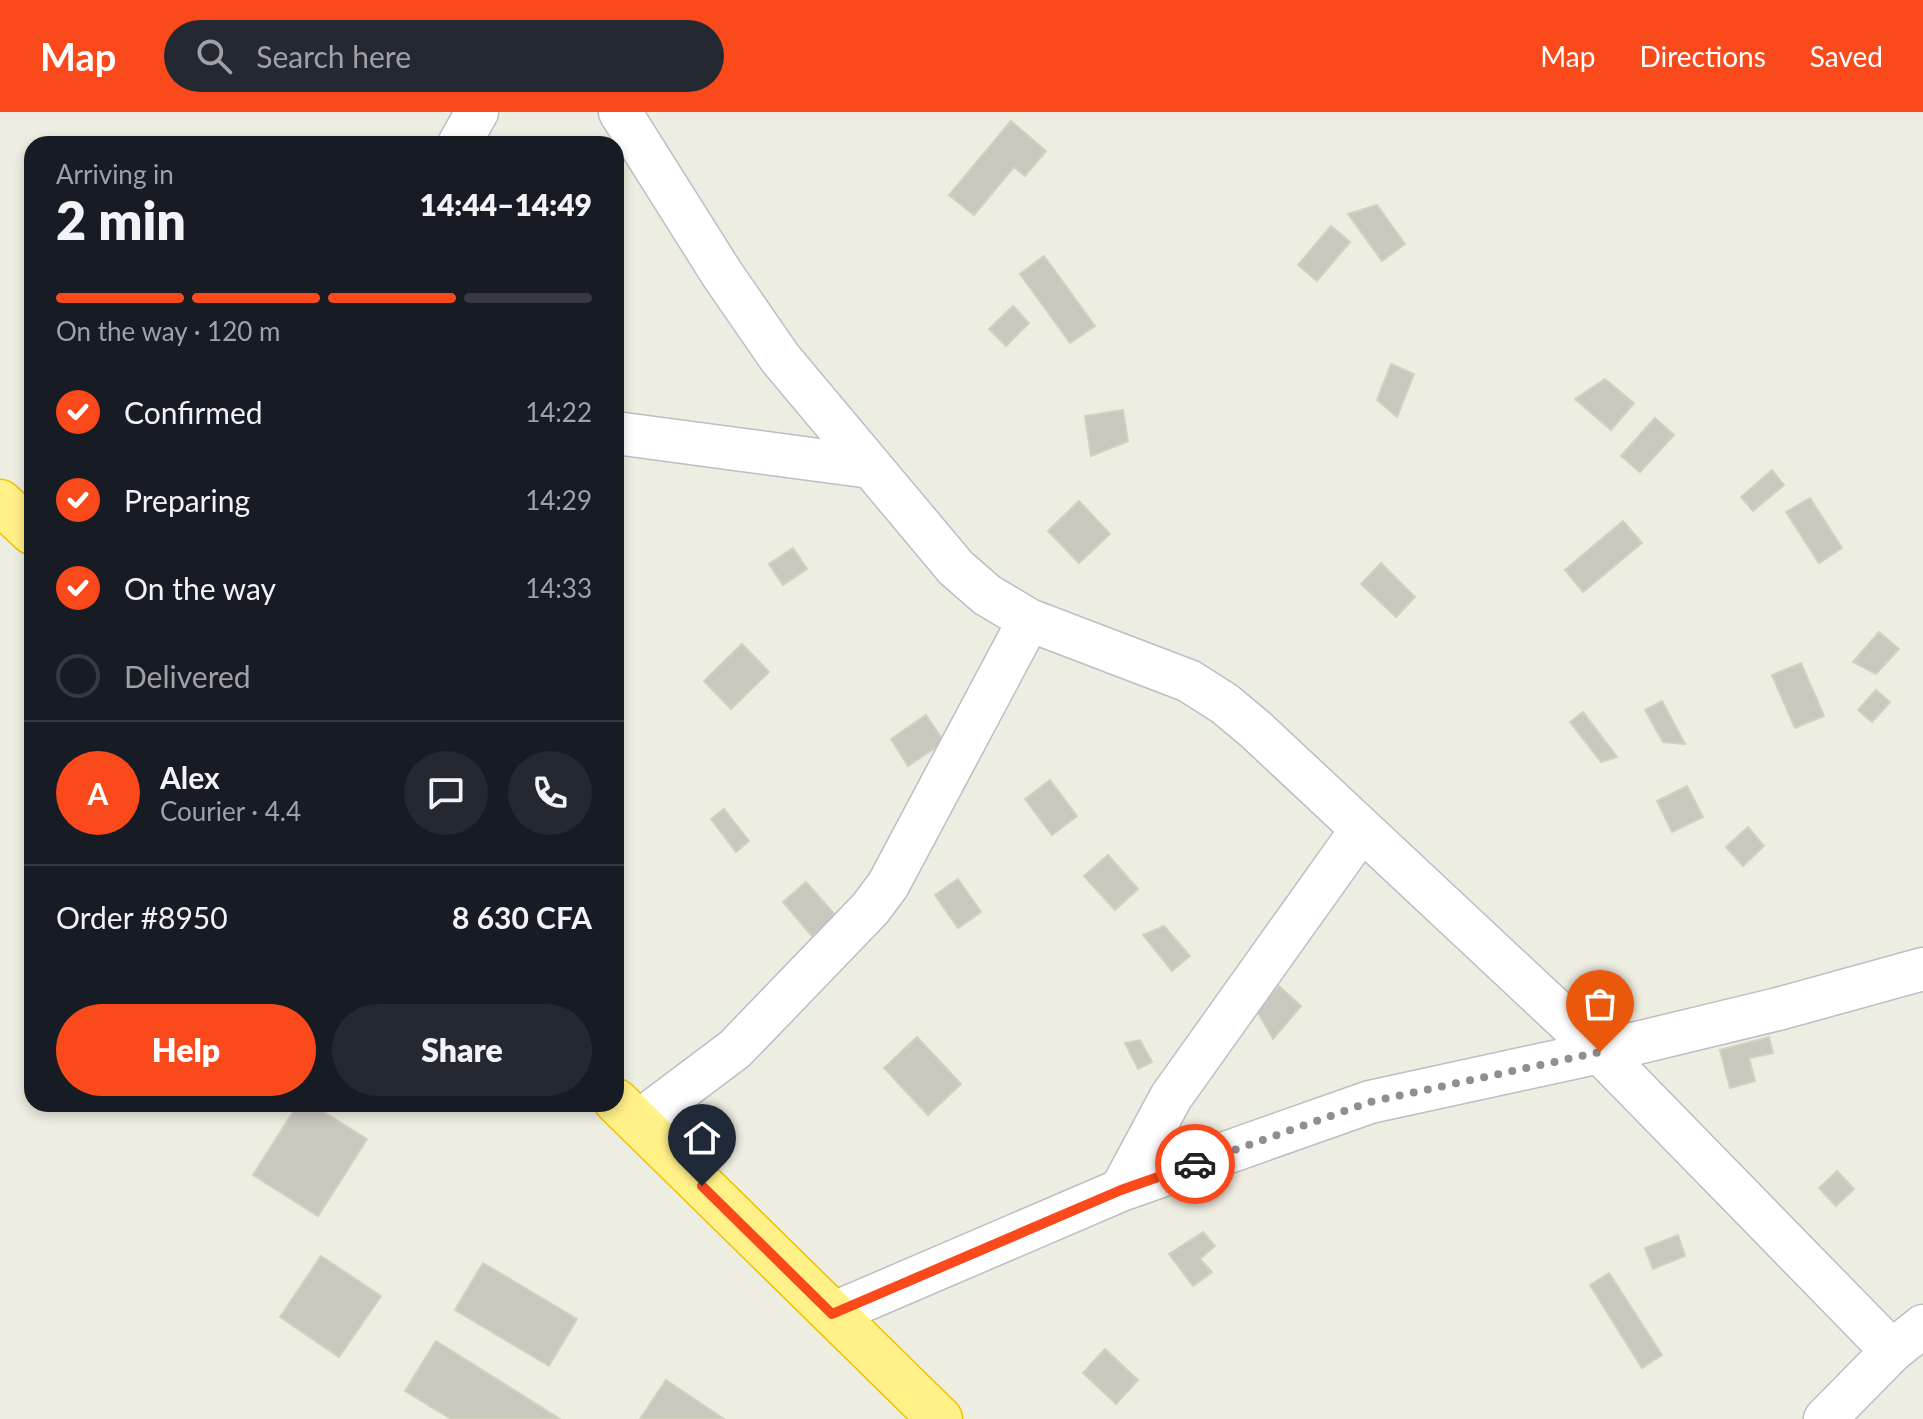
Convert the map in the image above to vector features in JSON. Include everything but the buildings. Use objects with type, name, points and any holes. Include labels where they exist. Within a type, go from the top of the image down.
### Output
[{"type":"highway","points":[[0,502],[24,524]]},
{"type":"highway","points":[[627,1112],[940,1419]]},
{"type":"street","points":[[464,136],[477,112]]},
{"type":"street","points":[[620,112],[722,274],[780,358],[956,568],[987,595],[1029,620],[1189,681],[1225,704],[1907,1339],[1825,1419]]},
{"type":"street","points":[[624,434],[871,467]]},
{"type":"street","points":[[627,1112],[735,1049],[870,909],[888,885],[1029,620]]},
{"type":"street","points":[[1121,1190],[1171,1097],[1362,829]]},
{"type":"street","points":[[832,1314],[1121,1190],[1370,1102],[1600,1052],[1778,1009],[1923,969]]},
{"type":"way so far","points":[[1195,1164],[1370,1102],[1600,1052]]},
{"type":"route","points":[[702,1186],[832,1314],[1121,1190],[1195,1164]]}]
